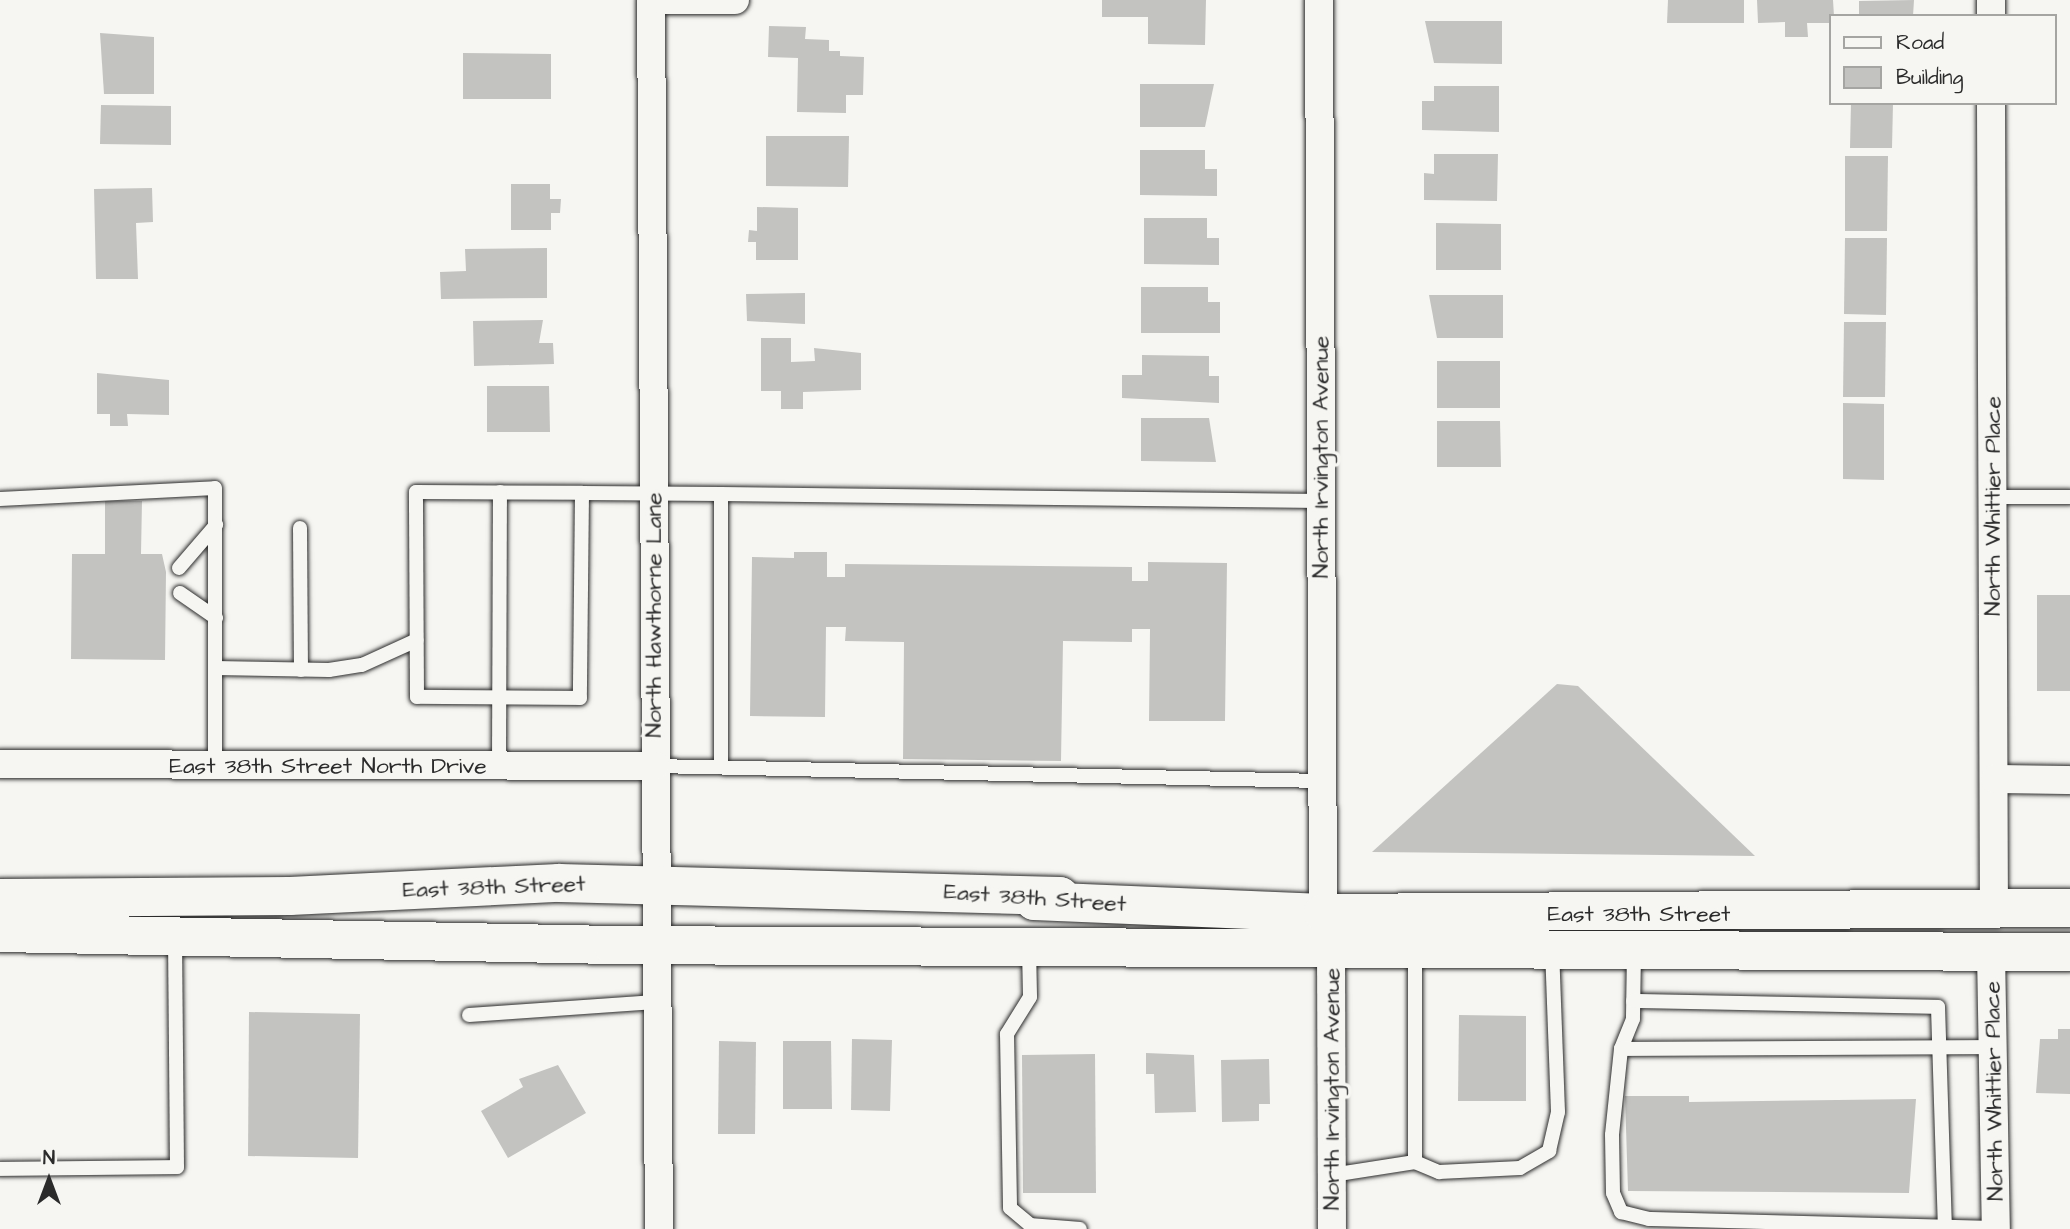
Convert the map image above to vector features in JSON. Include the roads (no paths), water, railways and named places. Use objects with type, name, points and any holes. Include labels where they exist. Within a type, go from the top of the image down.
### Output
[{"type":"main road","name":"East 38th Street","points":[[0,898],[655,883],[1060,896],[1034,901],[1327,931],[1415,950],[2070,953]]},
{"type":"main road","name":"East 38th Street","points":[[0,933],[175,939],[1029,947],[1327,931],[2070,908]]},
{"type":"street","name":"North Hawthorne Lane","points":[[651,0],[654,945],[659,1229]]},
{"type":"street","points":[[663,0],[735,0]]},
{"type":"street","name":"North Irvington Avenue","points":[[1319,0],[1323,782],[1332,1229]]},
{"type":"street","name":"North Whittier Place","points":[[1991,105],[1994,909]]},
{"type":"street","name":"East 38th Street North Drive","points":[[0,764],[655,766]]},
{"type":"street","points":[[1995,779],[2070,780]]},
{"type":"street","name":"North Whittier Place","points":[[1992,953],[1996,1229]]},
{"type":"lane","points":[[0,499],[215,488],[215,766]]},
{"type":"lane","points":[[582,493],[580,698],[417,697],[416,492],[654,493],[1321,501]]},
{"type":"lane","points":[[499,766],[500,492]]},
{"type":"lane","points":[[721,494],[721,767]]},
{"type":"lane","points":[[1993,497],[2070,497]]},
{"type":"lane","points":[[179,568],[216,525]]},
{"type":"lane","points":[[300,528],[301,670]]},
{"type":"lane","points":[[180,593],[216,618]]},
{"type":"lane","points":[[215,668],[301,670],[362,665],[417,640]]},
{"type":"lane","points":[[655,766],[1323,782]]},
{"type":"lane","points":[[0,1169],[177,1167],[175,939]]},
{"type":"lane","points":[[1029,947],[1030,997],[1007,1034],[1010,1208],[1030,1225],[1080,1229]]},
{"type":"lane","points":[[1415,950],[1415,1162]]},
{"type":"lane","points":[[1332,1175],[1415,1162],[1439,1172],[1520,1168],[1549,1150],[1558,1112],[1552,950]]},
{"type":"lane","points":[[1634,953],[1633,1001],[1621,1049],[1612,1135],[1613,1193],[1621,1212],[1649,1219],[1996,1229]]},
{"type":"lane","points":[[1633,1001],[1925,1003],[1938,1007],[1943,1047],[1945,1227]]},
{"type":"lane","points":[[469,1015],[656,1002]]},
{"type":"lane","points":[[1621,1049],[1995,1047]]}]
